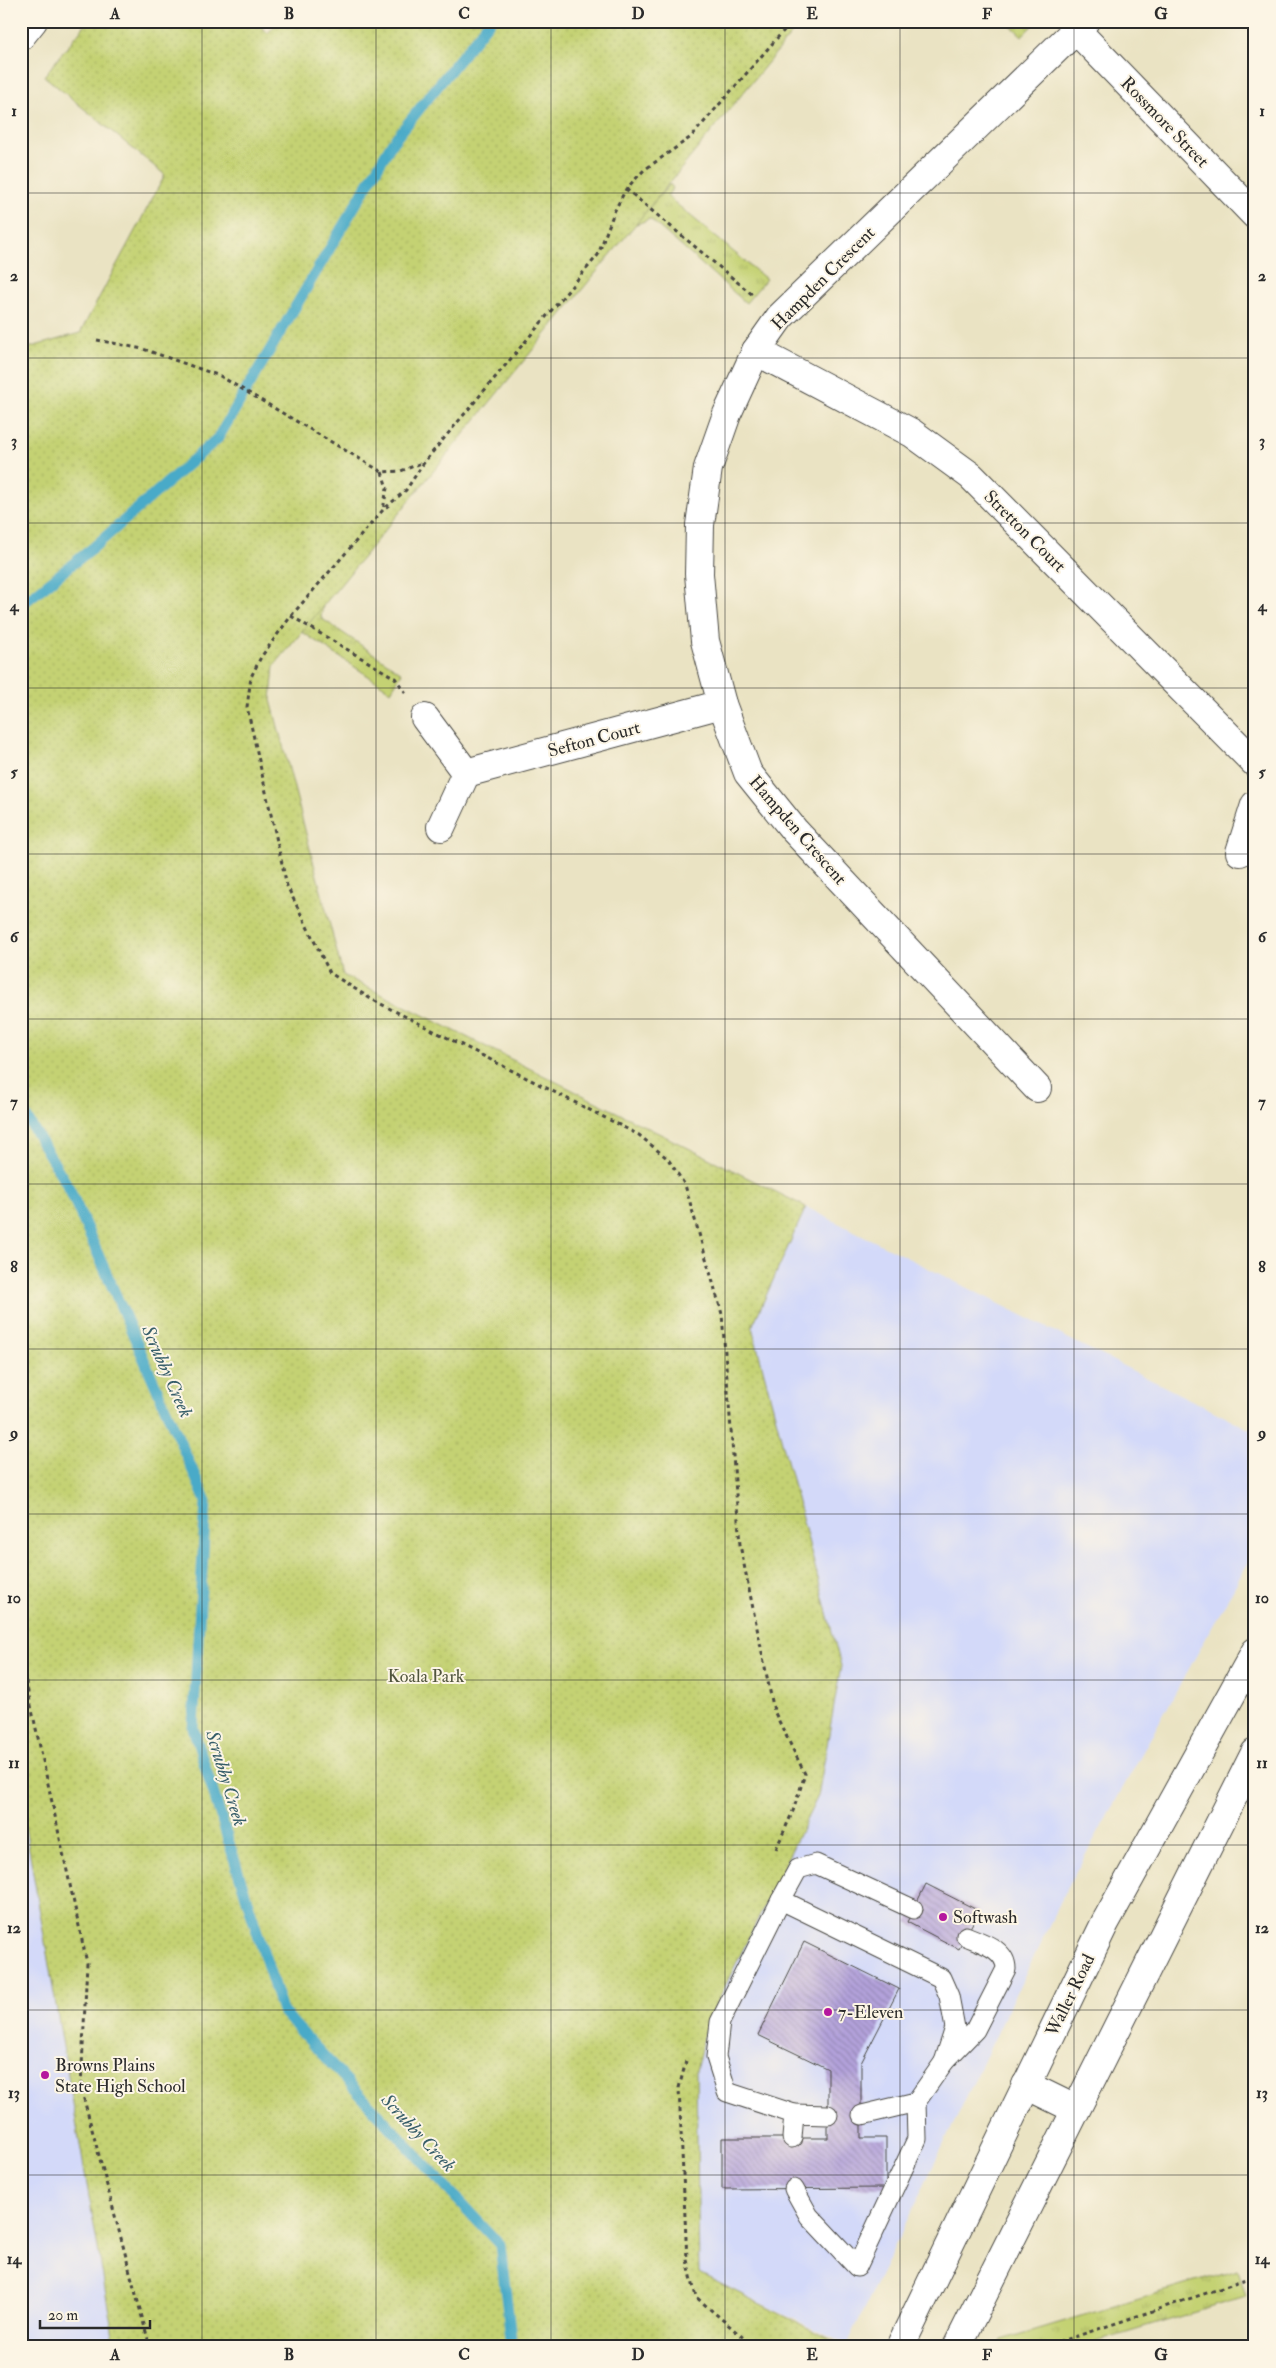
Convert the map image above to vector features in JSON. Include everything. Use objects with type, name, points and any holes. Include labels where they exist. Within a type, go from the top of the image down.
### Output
[{"type":"street","points":[[21,36],[33,21]]},
{"type":"street","name":"Rossmore Street","points":[[1081,26],[1255,215]]},
{"type":"street","name":"Hampden Crescent","points":[[1037,1088],[794,830],[748,773],[722,704],[705,640],[698,574],[700,525],[708,468],[727,414],[756,352],[780,317],[1081,26]]},
{"type":"street","name":"Stretton Court","points":[[756,352],[912,433],[971,476],[1255,763]]},
{"type":"street","name":"Sefton Court","points":[[466,773],[722,704]]},
{"type":"street","points":[[425,718],[466,773],[441,826]]},
{"type":"street","points":[[1240,852],[1255,805]]},
{"type":"street","name":"Waller Road","points":[[900,2347],[1105,1923],[1255,1652]]},
{"type":"street","points":[[957,2347],[1255,1753]]},
{"type":"street","points":[[1026,2085],[1076,2109]]},
{"type":"lane","points":[[828,2115],[794,2114],[727,2092],[716,2057],[720,2022],[798,1869],[816,1864],[913,1909]]},
{"type":"lane","points":[[781,1900],[941,1978],[949,1996],[955,2028],[944,2062]]},
{"type":"lane","points":[[794,2189],[809,2216],[857,2267],[917,2139],[916,2102],[944,2062],[975,2030],[1006,1969],[1006,1960],[1000,1952],[966,1936]]},
{"type":"lane","points":[[862,2115],[916,2102]]},
{"type":"lane","points":[[792,2138],[794,2114]]},
{"type":"path","points":[[773,1855],[793,1811],[805,1774],[774,1710],[740,1545],[722,1314],[685,1185],[668,1159],[639,1135],[370,999],[330,973],[287,886],[248,707],[251,677],[261,658],[291,616],[383,510],[406,490],[425,462],[598,255],[614,212],[626,189],[644,170],[690,137],[792,21]]},
{"type":"path","points":[[626,189],[780,317]]},
{"type":"path","points":[[98,340],[143,349],[220,376],[382,472],[401,471],[425,462]]},
{"type":"path","points":[[382,472],[387,488],[383,510]]},
{"type":"path","points":[[291,616],[396,678],[425,718]]},
{"type":"path","points":[[21,1675],[25,1678],[86,1963],[81,2088],[150,2347]]},
{"type":"path","points":[[686,2060],[679,2088],[687,2260],[696,2297],[754,2347]]},
{"type":"path","points":[[1044,2347],[1255,2277]]},
{"type":"shaded area","points":[[806,1207],[1255,1432],[1255,1550],[1066,1890],[847,2345],[699,2273],[696,2071],[707,2023],[818,1796],[841,1666],[752,1327]]},
{"type":"shaded area","name":"Browns Plains State High School","points":[[21,1803],[115,2347],[21,2347]]},
{"type":"green space","name":"Koala Park","points":[[88,21],[254,21],[268,33],[279,21],[802,21],[274,666],[271,700],[343,975],[806,1207],[752,1327],[841,1666],[818,1796],[707,2023],[696,2071],[699,2273],[846,2347],[115,2347],[21,1803],[21,350],[80,333],[165,175],[44,76]]},
{"type":"green space","points":[[1006,21],[1037,21],[1022,36]]},
{"type":"green space","points":[[670,184],[673,188],[667,196],[766,279],[746,303],[650,219],[634,225]]},
{"type":"green space","points":[[323,605],[321,618],[402,673],[391,691],[302,632]]},
{"type":"green space","points":[[1238,2269],[1246,2297],[1080,2347],[999,2347],[1002,2340]]},
{"type":"building","name":"Softwash","points":[[926,1884],[979,1911],[959,1949],[907,1922]]},
{"type":"building","points":[[804,1942],[899,1989],[861,2063],[861,2138],[886,2138],[886,2188],[722,2189],[722,2138],[828,2138],[828,2069],[758,2035]]},
{"type":"waterway","points":[[21,605],[94,547],[218,438],[392,143],[490,21]]},
{"type":"waterway","name":"Scrubby Creek","points":[[21,1108],[69,1188],[206,1501],[193,1728],[282,2011],[500,2245],[512,2347]]},
{"type":"place","name":"Softwash","points":[[943,1917]]},
{"type":"place","name":"7-Eleven","points":[[828,2012]]},
{"type":"place","name":"Browns Plains State High School","points":[[45,2075]]}]
